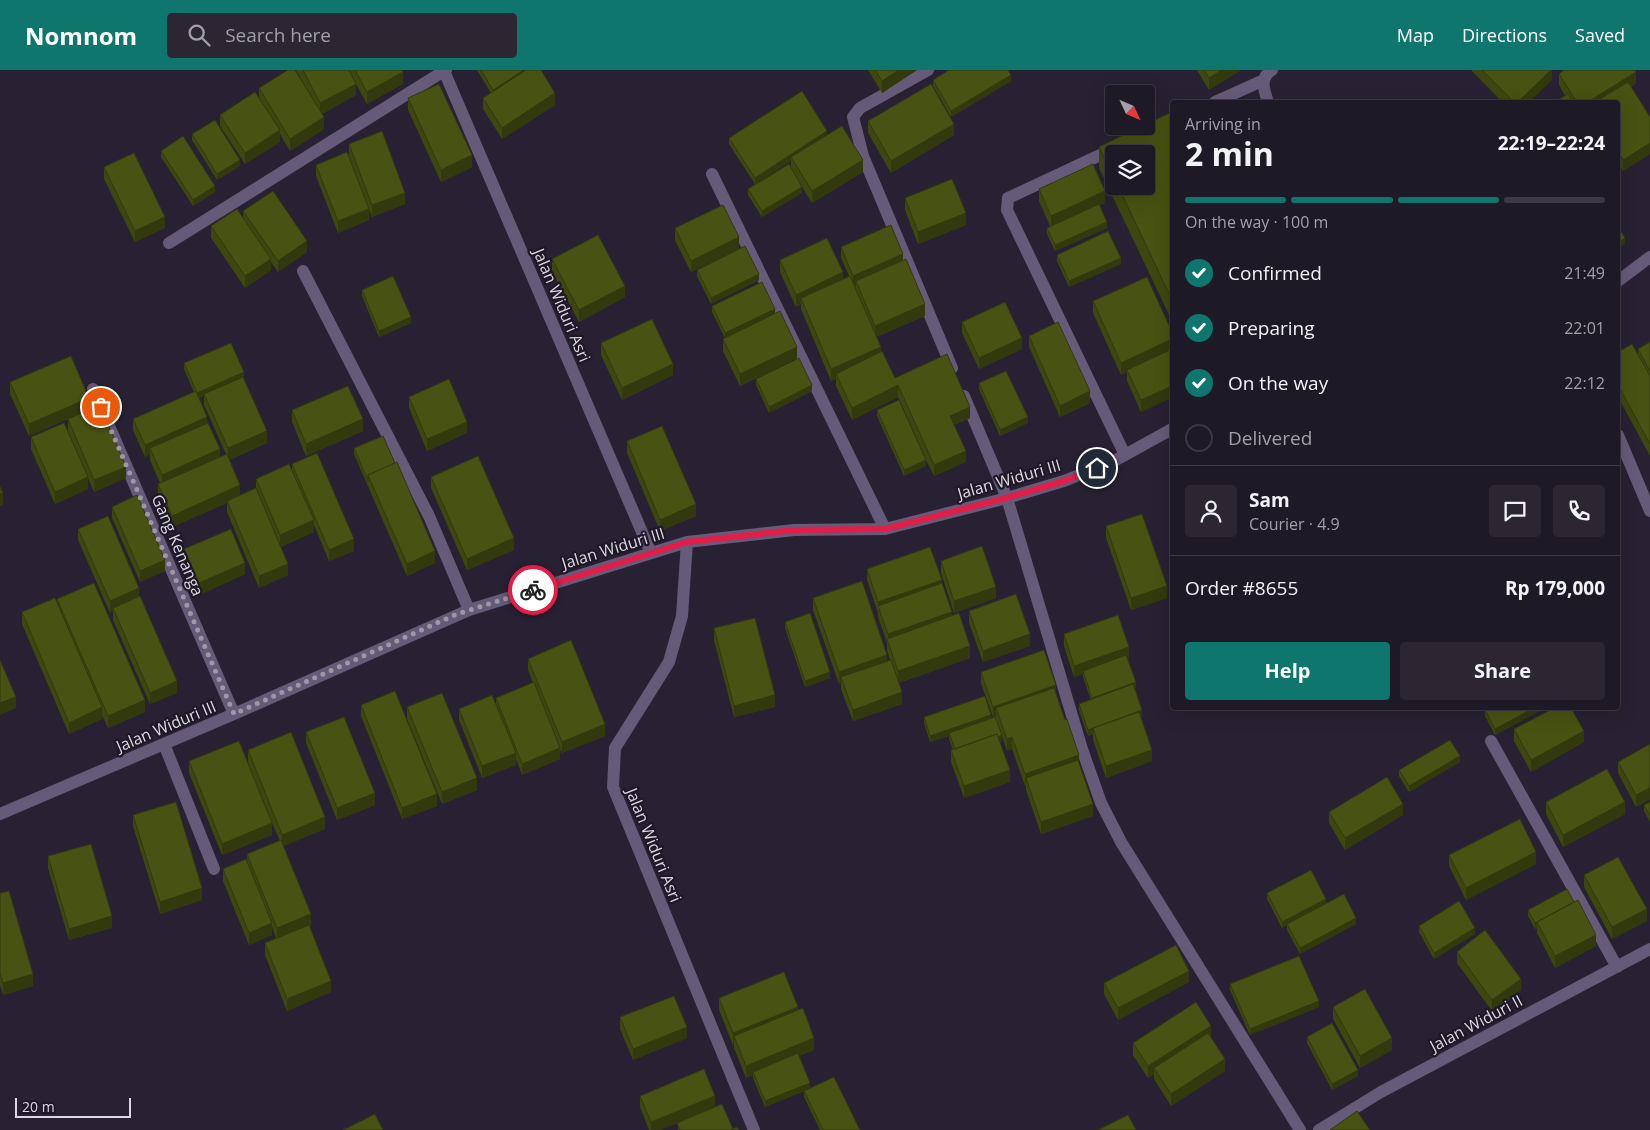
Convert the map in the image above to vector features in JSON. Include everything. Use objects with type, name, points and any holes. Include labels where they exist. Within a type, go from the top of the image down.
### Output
[{"type":"street","points":[[169,243],[445,70]]},
{"type":"street","name":"Jalan Widuri Asri","points":[[445,70],[651,553]]},
{"type":"street","points":[[928,70],[860,108],[853,117],[863,156],[1006,498],[1082,749],[1101,803],[1126,850],[1300,1130]]},
{"type":"street","points":[[1219,100],[1268,75]]},
{"type":"street","points":[[1267,100],[1263,85],[1268,75]]},
{"type":"street","points":[[1105,153],[1008,198],[1007,210],[1126,455]]},
{"type":"street","points":[[712,174],[885,529]]},
{"type":"street","points":[[1620,279],[1650,257]]},
{"type":"street","points":[[303,271],[428,516],[469,610]]},
{"type":"street","name":"Gang Kenanga","points":[[93,389],[234,714]]},
{"type":"street","name":"Jalan Widuri III","points":[[0,814],[234,714],[469,610],[687,542],[794,530],[885,529],[1006,498],[1064,481],[1114,461],[1170,430]]},
{"type":"street","points":[[1620,440],[1650,511]]},
{"type":"street","name":"Jalan Widuri Asri","points":[[687,542],[682,616],[669,662],[615,748],[613,787],[754,1130]]},
{"type":"street","points":[[1491,740],[1617,967]]},
{"type":"street","points":[[164,744],[214,869]]},
{"type":"street","name":"Jalan Widuri II","points":[[1319,1130],[1381,1092],[1650,949]]},
{"type":"building","points":[[288,70],[295,70],[324,117],[290,139],[259,88]]},
{"type":"building","points":[[303,70],[349,70],[356,84],[320,103]]},
{"type":"building","points":[[355,70],[402,70],[403,72],[367,92]]},
{"type":"building","points":[[481,70],[524,70],[493,90]]},
{"type":"building","points":[[526,70],[541,70],[555,93],[502,128],[483,98]]},
{"type":"building","points":[[875,70],[899,70],[882,81]]},
{"type":"building","points":[[949,70],[1008,70],[1011,75],[951,111],[933,80]]},
{"type":"building","points":[[1204,70],[1222,70],[1209,78]]},
{"type":"building","points":[[1482,70],[1551,70],[1520,100],[1512,100]]},
{"type":"building","points":[[1564,70],[1635,70],[1636,72],[1591,100],[1576,100],[1559,74]]},
{"type":"building","points":[[1628,82],[1650,117],[1650,143],[1623,160],[1620,155],[1620,100],[1598,100]]},
{"type":"building","points":[[439,84],[472,155],[441,170],[408,98]]},
{"type":"building","points":[[931,84],[954,124],[891,161],[868,121]]},
{"type":"building","points":[[802,91],[827,131],[755,178],[729,138]]},
{"type":"building","points":[[255,92],[280,130],[245,153],[220,115]]},
{"type":"building","points":[[1568,94],[1572,100],[1558,100]]},
{"type":"building","points":[[1170,113],[1170,296],[1122,195],[1155,195],[1155,145],[1105,145],[1105,159],[1099,147],[1124,135],[1155,135],[1155,120]]},
{"type":"building","points":[[215,120],[240,160],[217,174],[192,134]]},
{"type":"building","points":[[842,126],[863,160],[812,191],[791,157]]},
{"type":"building","points":[[382,131],[405,193],[372,205],[349,144]]},
{"type":"building","points":[[183,136],[215,186],[193,200],[161,151]]},
{"type":"building","points":[[347,152],[369,209],[338,221],[316,165]]},
{"type":"building","points":[[134,153],[165,217],[135,231],[104,167]]},
{"type":"building","points":[[789,164],[802,187],[762,211],[748,189]]},
{"type":"building","points":[[1093,164],[1105,191],[1051,216],[1039,189]]},
{"type":"building","points":[[952,179],[966,213],[918,232],[905,198]]},
{"type":"building","points":[[273,191],[307,241],[278,261],[243,211]]},
{"type":"building","points":[[1099,204],[1107,222],[1055,245],[1047,228]]},
{"type":"building","points":[[723,205],[739,237],[691,261],[675,228]]},
{"type":"building","points":[[237,209],[271,259],[245,276],[211,226]]},
{"type":"building","points":[[891,225],[903,254],[853,276],[841,247]]},
{"type":"building","points":[[1620,229],[1625,238],[1620,242]]},
{"type":"building","points":[[1108,231],[1121,258],[1069,281],[1057,255]]},
{"type":"building","points":[[598,235],[625,286],[579,310],[552,259]]},
{"type":"building","points":[[827,238],[843,272],[796,295],[780,260]]},
{"type":"building","points":[[745,246],[759,274],[711,298],[697,270]]},
{"type":"building","points":[[906,259],[925,304],[875,326],[856,281]]},
{"type":"building","points":[[393,276],[411,317],[379,331],[362,290]]},
{"type":"building","points":[[850,276],[881,347],[831,369],[801,298]]},
{"type":"building","points":[[1147,277],[1170,328],[1170,340],[1121,363],[1093,301]]},
{"type":"building","points":[[762,282],[775,309],[725,333],[712,306]]},
{"type":"building","points":[[1005,302],[1022,338],[979,358],[962,322]]},
{"type":"building","points":[[780,311],[797,347],[740,374],[723,339]]},
{"type":"building","points":[[652,319],[673,364],[622,388],[601,343]]},
{"type":"building","points":[[1058,322],[1090,391],[1060,406],[1029,336]]},
{"type":"building","points":[[1650,342],[1650,371],[1638,349]]},
{"type":"building","points":[[231,343],[244,372],[197,393],[184,363]]},
{"type":"building","points":[[1632,344],[1650,376],[1650,444],[1620,389],[1620,351]]},
{"type":"building","points":[[1170,350],[1170,387],[1141,400],[1127,370]]},
{"type":"building","points":[[882,351],[895,378],[947,354],[970,407],[950,416],[966,451],[934,465],[898,385],[852,408],[836,374]]},
{"type":"building","points":[[71,356],[89,398],[29,424],[10,382]]},
{"type":"building","points":[[799,358],[812,385],[769,407],[756,379]]},
{"type":"building","points":[[1006,371],[1028,417],[1000,430],[979,383]]},
{"type":"building","points":[[243,377],[267,431],[228,448],[204,394]]},
{"type":"building","points":[[449,379],[467,422],[427,439],[409,397]]},
{"type":"building","points":[[348,386],[363,419],[306,444],[292,410]]},
{"type":"building","points":[[196,391],[207,417],[145,445],[133,419]]},
{"type":"building","points":[[899,400],[926,460],[904,470],[877,410]]},
{"type":"building","points":[[100,405],[126,467],[94,480],[68,419]]},
{"type":"building","points":[[64,423],[88,477],[55,492],[31,437]]},
{"type":"building","points":[[208,423],[220,449],[162,475],[150,448]]},
{"type":"building","points":[[662,426],[696,504],[660,520],[627,441]]},
{"type":"building","points":[[383,436],[395,463],[368,475],[368,481],[354,448]]},
{"type":"building","points":[[317,453],[354,539],[329,550],[292,464]]},
{"type":"building","points":[[227,454],[240,485],[172,516],[158,484]]},
{"type":"building","points":[[478,456],[514,538],[467,559],[431,477]]},
{"type":"building","points":[[397,462],[435,551],[407,564],[368,475]]},
{"type":"building","points":[[289,464],[314,520],[280,535],[256,479]]},
{"type":"building","points":[[256,488],[288,564],[259,576],[227,501]]},
{"type":"building","points":[[137,495],[165,560],[140,571],[112,507]]},
{"type":"building","points":[[1142,514],[1167,586],[1131,598],[1106,526]]},
{"type":"building","points":[[108,516],[139,588],[110,601],[78,529]]},
{"type":"building","points":[[231,529],[245,563],[199,583],[184,549]]},
{"type":"building","points":[[982,546],[996,587],[954,601],[941,561]]},
{"type":"building","points":[[930,547],[942,580],[878,602],[867,569]]},
{"type":"building","points":[[862,581],[887,655],[839,672],[813,598]]},
{"type":"building","points":[[94,583],[145,700],[108,716],[57,599]]},
{"type":"building","points":[[942,583],[952,612],[888,634],[878,606]]},
{"type":"building","points":[[1016,594],[1030,634],[983,651],[969,611]]},
{"type":"building","points":[[140,596],[177,681],[150,693],[113,608]]},
{"type":"building","points":[[55,598],[102,707],[69,723],[22,612]]},
{"type":"building","points":[[810,613],[830,672],[805,681],[785,622]]},
{"type":"building","points":[[959,613],[970,646],[898,671],[887,639]]},
{"type":"building","points":[[1118,615],[1129,647],[1074,666],[1064,634]]},
{"type":"building","points":[[755,618],[775,695],[734,706],[714,628]]},
{"type":"building","points":[[571,640],[605,724],[562,742],[528,659]]},
{"type":"building","points":[[1044,650],[1056,685],[993,707],[981,672]]},
{"type":"building","points":[[1126,655],[1136,682],[1092,698],[1083,671]]},
{"type":"building","points":[[0,660],[16,697],[0,703]]},
{"type":"building","points":[[891,660],[902,692],[853,710],[841,677]]},
{"type":"building","points":[[534,682],[560,748],[522,764],[496,698]]},
{"type":"building","points":[[1133,684],[1142,710],[1088,730],[1079,704]]},
{"type":"building","points":[[1054,688],[1079,755],[1025,774],[1012,737],[1007,739],[996,708]]},
{"type":"building","points":[[395,691],[437,794],[402,808],[361,705]]},
{"type":"building","points":[[442,693],[477,778],[442,792],[407,707]]},
{"type":"building","points":[[492,695],[516,753],[482,766],[459,709]]},
{"type":"building","points":[[985,696],[991,715],[930,736],[924,717]]},
{"type":"building","points":[[1485,710],[1530,710],[1495,729]]},
{"type":"building","points":[[1550,710],[1572,710],[1584,731],[1531,760],[1514,729]]},
{"type":"building","points":[[1139,712],[1152,750],[1106,766],[1093,728]]},
{"type":"building","points":[[344,717],[375,793],[337,808],[306,732]]},
{"type":"building","points":[[995,717],[1002,735],[998,737],[997,734],[955,749],[949,733]]},
{"type":"building","points":[[291,732],[325,817],[282,835],[248,750]]},
{"type":"building","points":[[997,734],[1010,770],[964,786],[951,750]]},
{"type":"building","points":[[1450,740],[1460,756],[1409,786],[1399,770]]},
{"type":"building","points":[[239,741],[272,823],[222,844],[189,761]]},
{"type":"building","points":[[1650,744],[1650,788],[1636,795],[1618,762]]},
{"type":"building","points":[[1078,760],[1093,804],[1041,822],[1026,778]]},
{"type":"building","points":[[1607,769],[1625,802],[1563,835],[1546,802]]},
{"type":"building","points":[[1387,777],[1403,804],[1345,838],[1329,812]]},
{"type":"building","points":[[176,802],[202,888],[160,902],[133,815]]},
{"type":"building","points":[[1650,802],[1650,816],[1644,805]]},
{"type":"building","points":[[1520,819],[1536,852],[1466,888],[1449,855]]},
{"type":"building","points":[[281,840],[311,914],[277,928],[247,854]]},
{"type":"building","points":[[91,844],[112,916],[69,929],[48,856]]},
{"type":"building","points":[[1618,857],[1647,909],[1612,927],[1584,875]]},
{"type":"building","points":[[246,859],[272,923],[249,933],[223,869]]},
{"type":"building","points":[[1311,870],[1326,899],[1282,922],[1267,893]]},
{"type":"building","points":[[1567,889],[1574,902],[1535,923],[1528,910]]},
{"type":"building","points":[[9,891],[33,974],[3,983],[0,973],[0,893]]},
{"type":"building","points":[[1344,894],[1356,918],[1300,948],[1287,924]]},
{"type":"building","points":[[1578,900],[1596,935],[1555,956],[1537,922]]},
{"type":"building","points":[[1459,901],[1475,928],[1434,953],[1419,926]]},
{"type":"building","points":[[309,925],[331,981],[287,999],[265,943]]},
{"type":"building","points":[[1485,930],[1521,979],[1492,1000],[1457,952]]},
{"type":"building","points":[[1176,945],[1189,971],[1118,1008],[1104,983]]},
{"type":"building","points":[[1299,956],[1319,1001],[1250,1029],[1230,984]]},
{"type":"building","points":[[784,972],[798,1007],[733,1033],[719,998]]},
{"type":"building","points":[[1365,989],[1392,1038],[1360,1056],[1333,1007]]},
{"type":"building","points":[[674,996],[687,1027],[633,1049],[620,1017]]},
{"type":"building","points":[[1196,1002],[1211,1026],[1148,1066],[1133,1043]]},
{"type":"building","points":[[803,1008],[814,1038],[746,1066],[734,1036]]},
{"type":"building","points":[[1332,1023],[1358,1070],[1332,1084],[1307,1037]]},
{"type":"building","points":[[1208,1033],[1225,1059],[1171,1094],[1154,1068]]},
{"type":"building","points":[[798,1053],[810,1083],[765,1101],[753,1072]]},
{"type":"building","points":[[704,1069],[715,1096],[651,1122],[640,1096]]},
{"type":"building","points":[[834,1077],[860,1130],[823,1130],[804,1091]]},
{"type":"building","points":[[722,1104],[733,1129],[680,1130],[677,1123]]},
{"type":"building","points":[[1357,1111],[1370,1130],[1330,1130]]},
{"type":"building","points":[[375,1114],[383,1130],[343,1130]]},
{"type":"building","points":[[1128,1115],[1136,1130],[1098,1130]]},
{"type":"way so far","points":[[101,407],[234,714],[457,614],[533,590]]},
{"type":"route","points":[[533,590],[687,542],[794,530],[885,529],[1006,498],[1064,481],[1097,468]]}]
